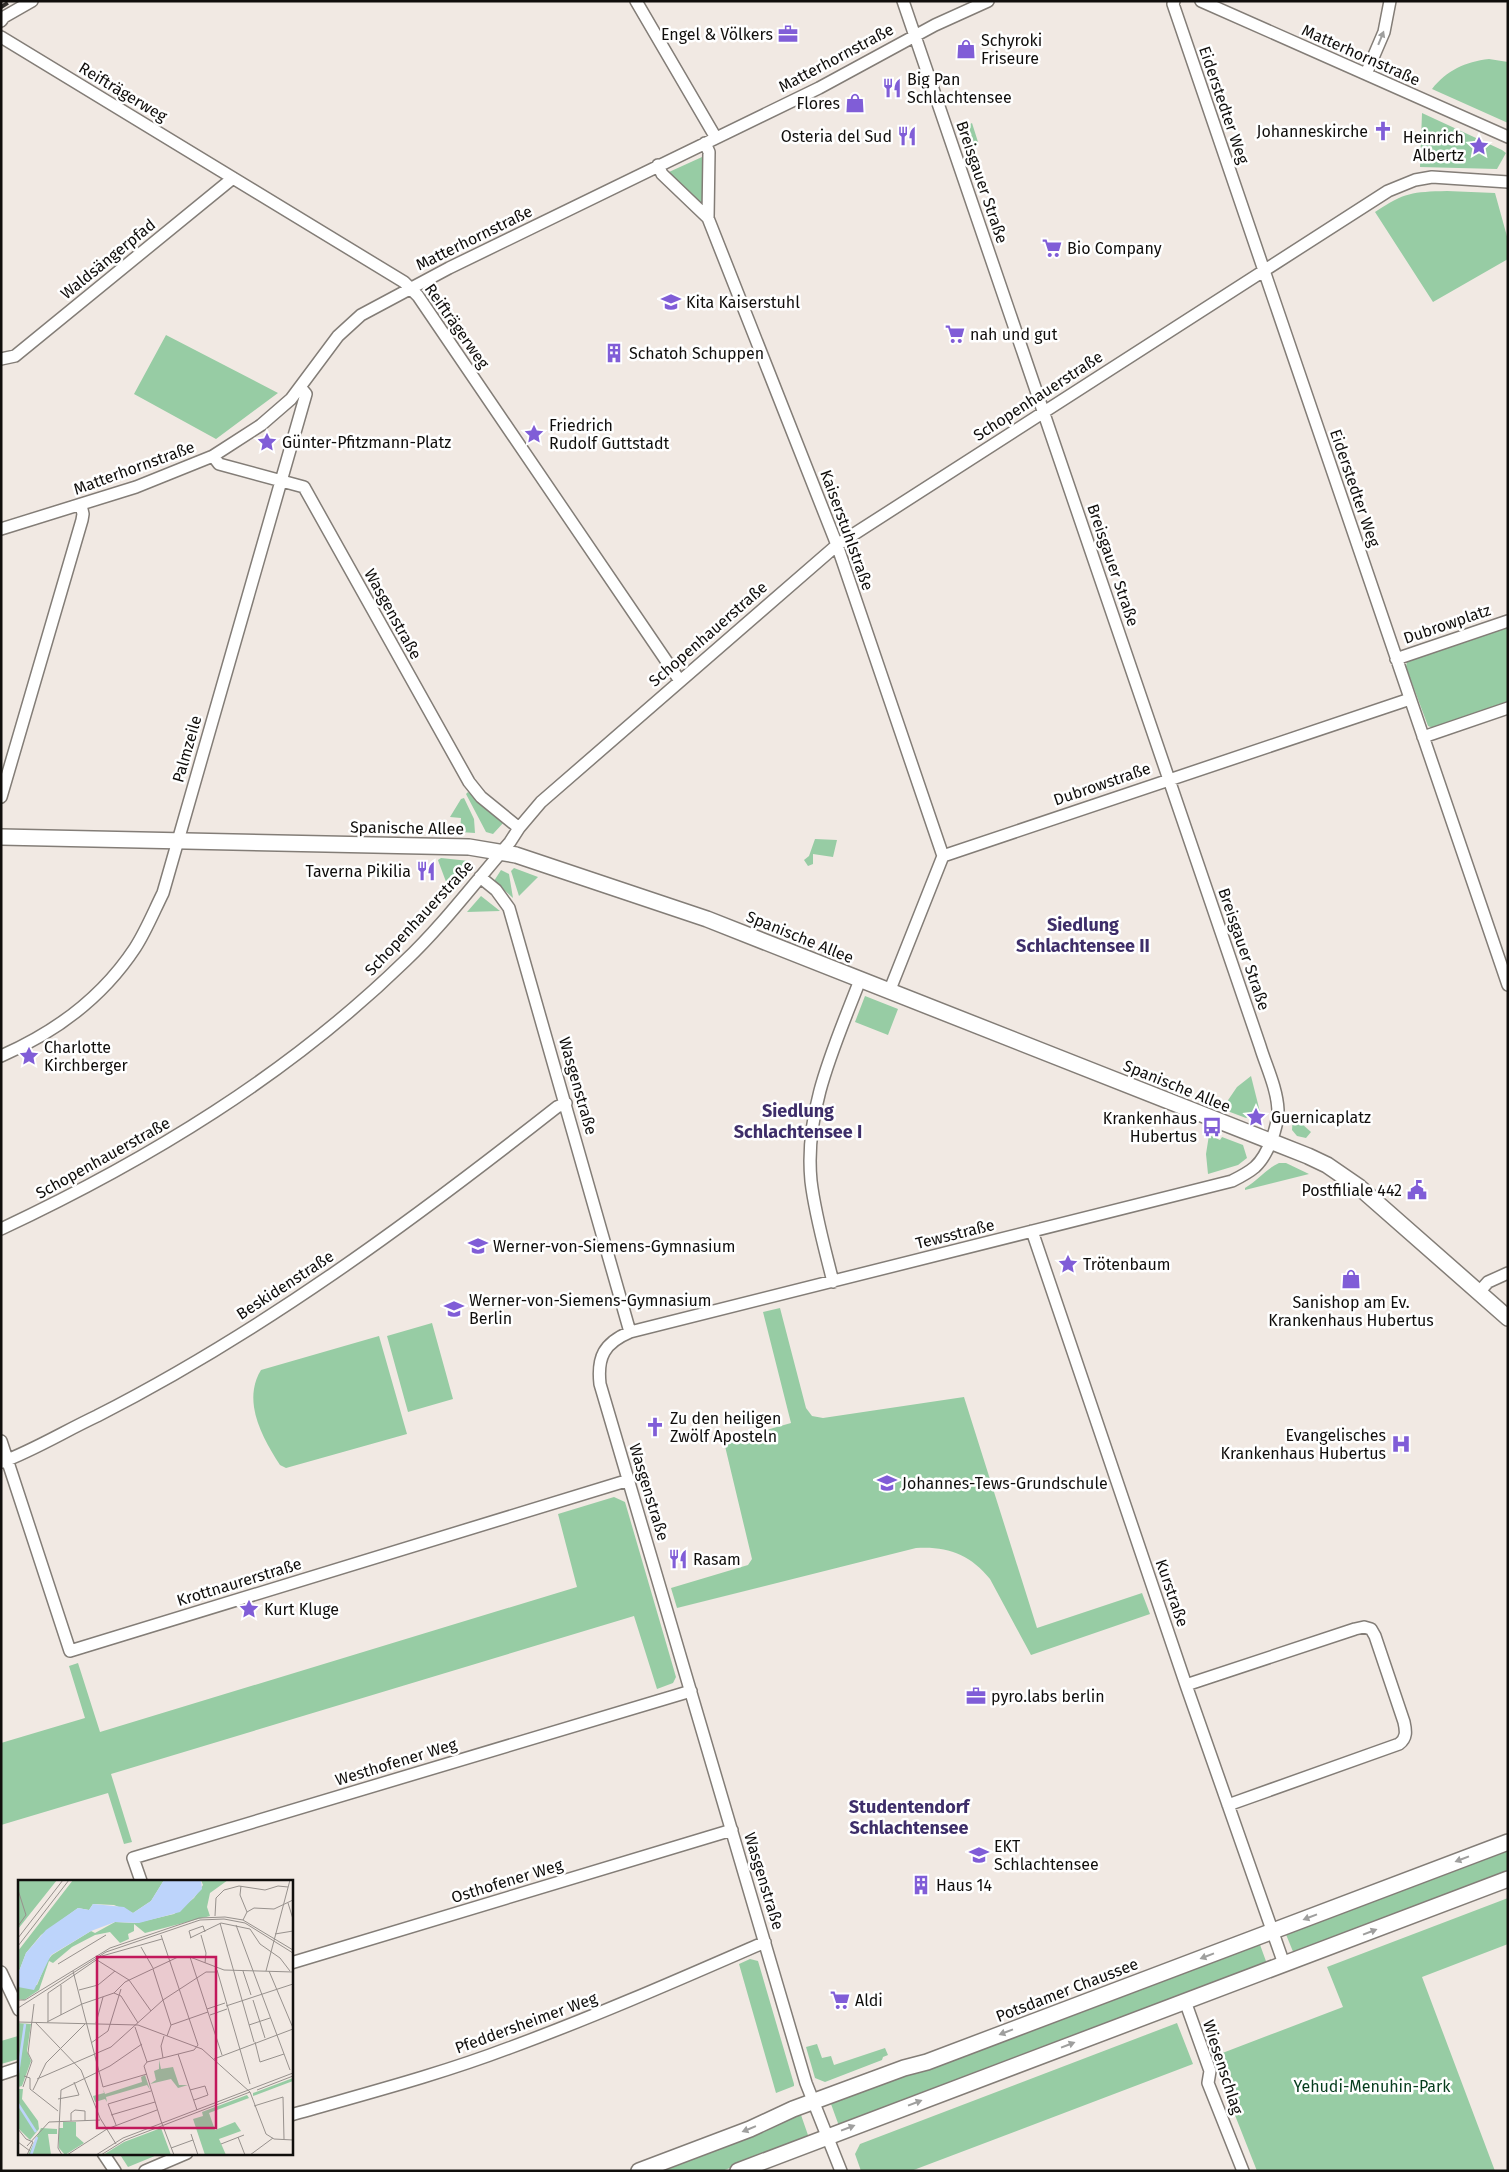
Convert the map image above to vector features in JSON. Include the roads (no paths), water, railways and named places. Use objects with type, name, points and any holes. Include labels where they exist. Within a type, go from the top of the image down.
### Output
[{"type":"main road","name":"Spanische Allee","points":[[1,837],[460,847],[501,852],[545,864],[707,919],[1308,1156],[1343,1175],[1508,1318]]},
{"type":"main road","name":"Potsdamer Chaussee","points":[[639,2171],[750,2129],[812,2102],[904,2068],[935,2059],[1508,1842]]},
{"type":"main road","points":[[738,2171],[1508,1879]]},
{"type":"street","points":[[1,21],[4,17],[32,1]]},
{"type":"street","points":[[636,1],[716,138]]},
{"type":"street","name":"Breisgauer Straße","points":[[903,1],[1275,1094],[1278,1111],[1276,1126],[1270,1142]]},
{"type":"street","name":"Matterhornstraße","points":[[1,529],[156,480],[213,456],[261,425],[301,388],[348,326],[361,315],[410,288],[658,165],[819,88],[915,35],[988,1]]},
{"type":"street","name":"Eiderstedter Weg","points":[[1174,1],[1173,4],[1263,271],[1508,985]]},
{"type":"street","name":"Matterhornstraße","points":[[1202,1],[1508,137]]},
{"type":"street","points":[[1366,74],[1384,32],[1390,1]]},
{"type":"street","name":"Reifträgerweg","points":[[1,37],[404,282],[418,296],[680,681]]},
{"type":"street","name":"Kaiserstuhlstraße","points":[[705,143],[709,152],[708,218],[837,545],[943,856]]},
{"type":"street","name":"Kaiserstuhlstraße","points":[[658,165],[662,174],[708,218]]},
{"type":"street","name":"Waldsängerpfad","points":[[1,359],[14,356],[233,178]]},
{"type":"street","name":"Schopenhauerstraße","points":[[1,1229],[54,1204],[171,1141],[271,1074],[324,1034],[406,960],[480,877],[541,802],[837,545],[1388,191],[1415,180],[1432,178],[1508,182]]},
{"type":"street","name":"Palmzeile","points":[[1,1056],[49,1033],[78,1012],[112,979],[135,948],[163,893],[306,394],[301,388]]},
{"type":"street","name":"Wasgenstraße","points":[[213,456],[219,464],[304,487],[468,782],[481,796],[518,828]]},
{"type":"street","points":[[1,797],[82,520],[81,505]]},
{"type":"street","name":"Dubrowplatz","points":[[1396,659],[1508,621]]},
{"type":"street","name":"Dubrowstraße","points":[[943,856],[1410,699]]},
{"type":"street","points":[[1423,736],[1508,708]]},
{"type":"street","points":[[889,992],[943,856]]},
{"type":"street","name":"Wasgenstraße","points":[[480,877],[496,890],[509,908],[630,1332],[617,1337],[609,1345],[601,1360],[600,1384],[812,2102],[841,2171]]},
{"type":"street","points":[[833,1282],[811,1179],[813,1123],[824,1073],[860,980]]},
{"type":"street","name":"Beskidenstraße","points":[[4,1461],[125,1401],[243,1332],[362,1254],[447,1193],[557,1107],[566,1103]]},
{"type":"street","name":"Tewsstraße","points":[[630,1332],[1232,1181],[1256,1165],[1270,1142]]},
{"type":"street","name":"Kurstraße","points":[[1032,1231],[1186,1685],[1284,1964]]},
{"type":"street","points":[[1479,1292],[1488,1282],[1508,1273]]},
{"type":"street","name":"Krottnaurerstraße","points":[[1,1441],[4,1461],[70,1651],[629,1480]]},
{"type":"street","points":[[1186,1685],[1355,1629],[1364,1627],[1371,1629],[1375,1636],[1404,1722],[1406,1731],[1403,1741],[1228,1805]]},
{"type":"street","name":"Westhofener Weg","points":[[141,1880],[133,1858],[691,1691]]},
{"type":"street","name":"Osthofener Weg","points":[[292,1962],[732,1830]]},
{"type":"street","name":"Pfeddersheimer Weg","points":[[292,2115],[508,2049],[618,2007],[765,1942]]},
{"type":"street","points":[[1,1972],[18,2008]]},
{"type":"street","name":"Wiesenschlag","points":[[1184,2001],[1210,2071],[1208,2083],[1243,2171]]},
{"type":"street","points":[[1,2074],[18,2068]]},
{"type":"street","points":[[104,2154],[115,2171]]},
{"type":"street","points":[[145,2171],[185,2154]]},
{"type":"railway","points":[[1,7],[11,1]]},
{"type":"place","name":"Engel & Völkers","points":[[788,34]]},
{"type":"place","name":"Schyroki Friseure","points":[[966,49]]},
{"type":"place","name":"Big Pan Schlachtensee","points":[[892,88]]},
{"type":"place","name":"Flores","points":[[855,103]]},
{"type":"place","name":"Johanneskirche","points":[[1383,131]]},
{"type":"place","name":"Osteria del Sud","points":[[907,136]]},
{"type":"place","name":"Heinrich Albertz","points":[[1479,146]]},
{"type":"place","name":"Bio Company","points":[[1052,248]]},
{"type":"place","name":"Kita Kaiserstuhl","points":[[671,302]]},
{"type":"place","name":"nah und gut","points":[[955,334]]},
{"type":"place","name":"Schatoh Schuppen","points":[[614,353]]},
{"type":"place","name":"Friedrich Rudolf Guttstadt","points":[[534,434]]},
{"type":"place","name":"Günter-Pfitzmann-Platz","points":[[267,442]]},
{"type":"place","name":"Taverna Pikilia","points":[[426,871]]},
{"type":"place","name":"Charlotte Kirchberger","points":[[29,1056]]},
{"type":"place","name":"Guernicaplatz","points":[[1256,1117]]},
{"type":"place","name":"Krankenhaus Hubertus","points":[[1212,1127]]},
{"type":"place","name":"Postfiliale 442","points":[[1417,1190]]},
{"type":"place","name":"Werner-von-Siemens-Gymnasium","points":[[478,1246]]},
{"type":"place","name":"Trötenbaum","points":[[1068,1264]]},
{"type":"place","name":"Sanishop am Ev. Krankenhaus Hubertus","points":[[1351,1279]]},
{"type":"place","name":"Werner-von-Siemens-Gymnasium Berlin","points":[[454,1309]]},
{"type":"place","name":"Zu den heiligen Zwölf Aposteln","points":[[655,1427]]},
{"type":"place","name":"Evangelisches Krankenhaus Hubertus","points":[[1401,1444]]},
{"type":"place","name":"Johannes-Tews-Grundschule","points":[[887,1483]]},
{"type":"place","name":"Rasam","points":[[678,1559]]},
{"type":"place","name":"Kurt Kluge","points":[[249,1609]]},
{"type":"place","name":"pyro.labs berlin","points":[[976,1696]]},
{"type":"place","name":"EKT Schlachtensee","points":[[979,1855]]},
{"type":"place","name":"Haus 14","points":[[921,1885]]},
{"type":"place","name":"Aldi","points":[[840,2000]]},
{"type":"district","name":"Siedlung Schlachtensee II","points":[[1083,935]]},
{"type":"district","name":"Siedlung Schlachtensee I","points":[[798,1121]]},
{"type":"district","name":"Studentendorf Schlachtensee","points":[[909,1817]]},
{"type":"park label","name":"Yehudi-Menuhin-Park","points":[[1372,2086]]}]
